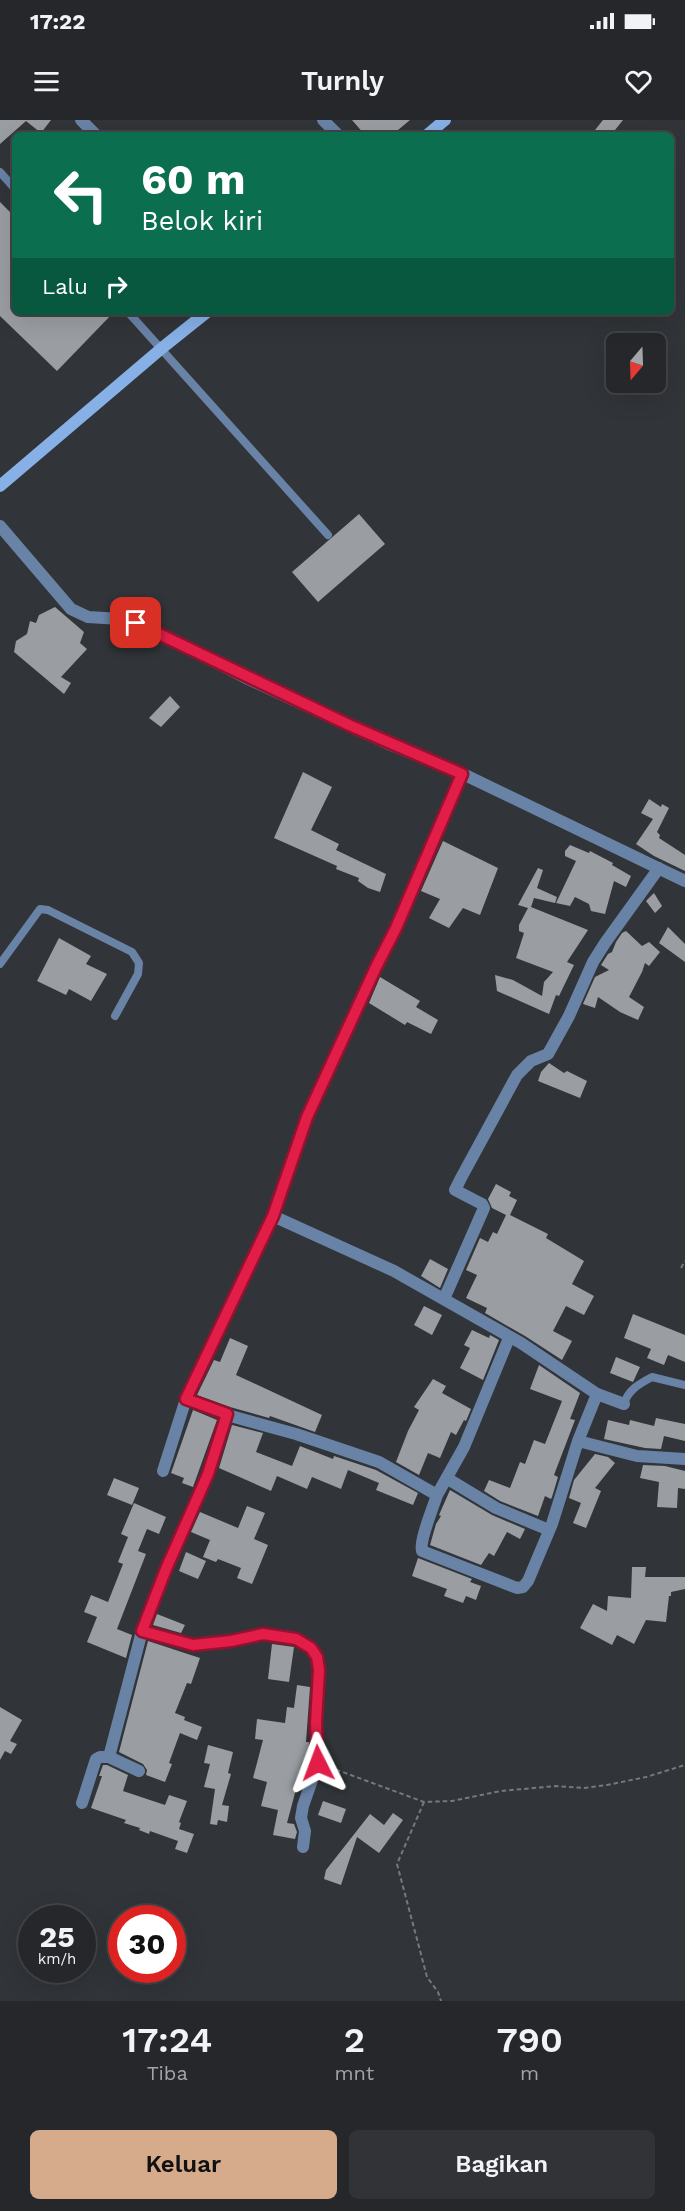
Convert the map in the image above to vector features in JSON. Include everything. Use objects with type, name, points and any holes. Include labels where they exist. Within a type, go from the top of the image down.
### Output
[{"type":"main road","points":[[431,132],[445,120]]},
{"type":"main road","points":[[0,486],[203,315]]},
{"type":"street","points":[[81,120],[93,132]]},
{"type":"street","points":[[323,120],[335,132]]},
{"type":"street","points":[[0,526],[71,609],[88,617],[121,619],[136,623],[318,711],[462,774],[685,881]]},
{"type":"street","points":[[163,1471],[186,1399],[273,1216],[307,1117],[396,928],[462,774]]},
{"type":"street","points":[[444,1299],[484,1208],[482,1204],[455,1190],[517,1075],[531,1060],[548,1054],[604,943],[659,868]]},
{"type":"street","points":[[273,1216],[315,1237],[364,1256],[521,1343],[597,1394],[624,1404]]},
{"type":"street","points":[[509,1338],[472,1428],[448,1479],[437,1495],[420,1544],[422,1551],[517,1588],[523,1587],[528,1581],[549,1530],[578,1441],[597,1394]]},
{"type":"street","points":[[186,1399],[379,1462],[437,1495]]},
{"type":"street","points":[[109,1757],[142,1631],[166,1569],[208,1474],[227,1414]]},
{"type":"street","points":[[578,1441],[637,1456],[685,1459]]},
{"type":"street","points":[[448,1479],[496,1508],[549,1530]]},
{"type":"street","points":[[142,1631],[193,1645],[231,1641],[263,1634],[296,1639],[311,1648],[317,1657],[319,1670],[316,1723],[318,1763],[303,1806],[301,1818],[305,1831],[303,1847]]},
{"type":"street","points":[[82,1803],[96,1759],[109,1757],[139,1771]]},
{"type":"lane","points":[[0,172],[12,186]]},
{"type":"lane","points":[[131,315],[328,535]]},
{"type":"lane","points":[[0,964],[40,909],[48,910],[132,952],[139,963],[138,974],[115,1016]]},
{"type":"lane","points":[[624,1404],[627,1395],[632,1390],[652,1377],[685,1385]]},
{"type":"path","points":[[681,1268],[685,1261]]},
{"type":"path","points":[[318,1763],[424,1802],[452,1801],[501,1791],[556,1786],[584,1788],[607,1785],[646,1777],[685,1765]]},
{"type":"path","points":[[424,1802],[397,1864],[427,1977],[438,1992],[441,2001]]},
{"type":"building","points":[[0,120],[51,120],[42,132],[26,121],[0,144]]},
{"type":"building","points":[[352,120],[410,120],[396,132],[362,132]]},
{"type":"building","points":[[603,120],[623,120],[613,132],[593,132]]},
{"type":"building","points":[[0,202],[12,214],[12,315],[111,315],[57,371],[0,316]]},
{"type":"building","points":[[359,514],[385,544],[318,602],[292,572]]},
{"type":"building","points":[[55,607],[84,632],[80,643],[87,649],[61,677],[71,683],[64,694],[14,652],[16,641],[27,634],[30,621],[36,623],[39,615]]},
{"type":"building","points":[[170,696],[180,707],[161,727],[149,718]]},
{"type":"building","points":[[303,772],[332,787],[311,830],[339,844],[336,850],[386,874],[380,892],[368,888],[358,881],[359,878],[336,869],[337,866],[274,838]]},
{"type":"building","points":[[649,799],[661,807],[662,804],[669,808],[657,832],[660,835],[659,838],[685,855],[685,871],[654,856],[636,844],[653,819],[641,813]]},
{"type":"building","points":[[443,841],[498,868],[480,915],[463,908],[449,928],[429,918],[440,899],[421,891]]},
{"type":"building","points":[[570,845],[589,853],[590,851],[631,876],[626,887],[614,881],[605,914],[591,911],[589,904],[575,897],[570,906],[556,903],[576,861],[565,856],[565,851]]},
{"type":"building","points":[[538,868],[543,870],[537,888],[557,897],[555,903],[534,898],[531,907],[588,930],[567,962],[574,965],[559,996],[556,995],[549,1014],[497,991],[495,975],[513,980],[542,996],[544,982],[553,972],[516,958],[524,933],[519,931],[519,925],[528,908],[518,905]]},
{"type":"building","points":[[654,893],[662,906],[655,913],[646,901]]},
{"type":"building","points":[[668,927],[685,944],[685,962],[659,943]]},
{"type":"building","points":[[626,931],[642,946],[649,942],[660,952],[649,966],[645,963],[629,997],[644,1007],[638,1020],[620,1012],[598,997],[595,1008],[583,1004],[595,977],[609,970],[601,965],[612,952],[622,933]]},
{"type":"building","points":[[59,938],[91,956],[86,964],[107,974],[91,1001],[69,989],[66,995],[37,981]]},
{"type":"building","points":[[380,977],[420,1001],[416,1007],[438,1020],[431,1034],[407,1022],[405,1025],[369,1003]]},
{"type":"building","points":[[549,1063],[564,1073],[567,1071],[587,1081],[580,1098],[538,1081],[541,1072]]},
{"type":"building","points":[[496,1184],[511,1192],[509,1196],[517,1200],[510,1215],[548,1234],[546,1238],[584,1261],[572,1284],[594,1296],[584,1315],[566,1306],[553,1331],[572,1341],[562,1360],[485,1313],[487,1308],[466,1298],[477,1275],[466,1270],[480,1238],[488,1242],[493,1232],[497,1234],[506,1215],[492,1208],[488,1199]]},
{"type":"building","points":[[430,1259],[448,1269],[440,1288],[421,1276]]},
{"type":"building","points":[[424,1306],[442,1315],[432,1335],[414,1325]]},
{"type":"building","points":[[633,1314],[685,1335],[685,1362],[668,1355],[664,1365],[647,1358],[651,1349],[624,1338]]},
{"type":"building","points":[[472,1330],[499,1340],[483,1380],[460,1368],[470,1348],[464,1345]]},
{"type":"building","points":[[230,1338],[248,1346],[236,1375],[322,1415],[315,1432],[270,1416],[269,1418],[230,1407],[197,1395],[214,1360],[220,1362]]},
{"type":"building","points":[[616,1357],[640,1367],[633,1382],[610,1373]]},
{"type":"building","points":[[539,1365],[580,1393],[570,1419],[575,1420],[554,1475],[558,1477],[552,1497],[551,1499],[545,1496],[538,1516],[500,1501],[484,1491],[489,1480],[510,1488],[520,1462],[525,1464],[534,1440],[545,1444],[562,1401],[530,1389]]},
{"type":"building","points":[[433,1379],[446,1386],[442,1393],[471,1409],[456,1435],[451,1432],[440,1458],[428,1453],[419,1475],[396,1462],[419,1410],[414,1407]]},
{"type":"building","points":[[193,1410],[217,1420],[193,1487],[182,1483],[184,1478],[171,1473]]},
{"type":"building","points":[[656,1418],[685,1424],[685,1441],[664,1436],[661,1449],[604,1439],[608,1420],[629,1425],[630,1420],[654,1426]]},
{"type":"building","points":[[232,1425],[263,1433],[256,1452],[292,1466],[300,1446],[333,1459],[334,1456],[376,1470],[418,1493],[413,1505],[376,1490],[379,1483],[348,1470],[341,1489],[312,1477],[307,1489],[277,1476],[271,1491],[219,1468]]},
{"type":"building","points":[[595,1454],[608,1457],[615,1463],[595,1488],[601,1491],[586,1528],[573,1523],[581,1503],[569,1498],[574,1480]]},
{"type":"building","points":[[643,1465],[665,1466],[685,1471],[685,1489],[678,1488],[677,1508],[657,1507],[659,1482],[640,1478]]},
{"type":"building","points":[[114,1478],[139,1488],[132,1505],[107,1495]]},
{"type":"building","points":[[450,1490],[492,1515],[525,1529],[520,1539],[507,1532],[494,1556],[489,1553],[481,1565],[430,1545]]},
{"type":"building","points":[[134,1503],[166,1517],[159,1534],[147,1529],[138,1551],[146,1554],[117,1629],[132,1635],[126,1658],[87,1642],[97,1617],[84,1612],[91,1595],[108,1602],[123,1564],[118,1562],[128,1537],[121,1534]]},
{"type":"building","points":[[247,1506],[265,1513],[254,1539],[268,1545],[252,1584],[237,1578],[241,1568],[218,1559],[216,1562],[203,1557],[210,1540],[191,1532],[200,1512],[238,1528]]},
{"type":"building","points":[[186,1552],[206,1561],[198,1579],[179,1571]]},
{"type":"building","points":[[418,1558],[472,1579],[470,1582],[481,1586],[476,1600],[466,1596],[463,1603],[444,1596],[447,1589],[412,1576]]},
{"type":"building","points":[[632,1567],[646,1567],[645,1577],[685,1577],[685,1589],[671,1592],[666,1622],[646,1620],[634,1644],[617,1635],[612,1645],[580,1628],[593,1604],[607,1611],[608,1596],[631,1598]]},
{"type":"building","points":[[157,1614],[185,1625],[181,1633],[153,1625]]},
{"type":"building","points":[[148,1641],[200,1658],[191,1684],[187,1683],[175,1713],[185,1717],[184,1720],[202,1727],[197,1740],[180,1733],[165,1782],[146,1775],[147,1770],[143,1764],[119,1752]]},
{"type":"building","points":[[272,1644],[294,1647],[289,1682],[268,1679]]},
{"type":"building","points":[[297,1685],[310,1687],[306,1742],[309,1742],[310,1762],[304,1779],[299,1778],[287,1823],[294,1824],[297,1832],[295,1839],[273,1835],[278,1810],[261,1806],[267,1782],[253,1778],[263,1740],[255,1739],[257,1719],[285,1723],[287,1707],[294,1708]]},
{"type":"building","points":[[0,1707],[22,1720],[10,1741],[17,1744],[11,1754],[5,1751],[0,1760]]},
{"type":"building","points":[[208,1745],[233,1752],[228,1773],[231,1774],[222,1805],[229,1806],[227,1822],[218,1820],[217,1825],[210,1824],[215,1789],[204,1787],[210,1764],[204,1763]]},
{"type":"building","points":[[103,1765],[128,1775],[123,1791],[165,1805],[169,1795],[187,1801],[179,1822],[181,1823],[179,1829],[194,1834],[187,1853],[175,1849],[178,1841],[150,1831],[149,1834],[139,1830],[140,1828],[124,1823],[126,1820],[91,1808],[102,1776],[99,1776]]},
{"type":"building","points":[[323,1801],[346,1809],[341,1823],[318,1815]]},
{"type":"building","points":[[393,1813],[403,1820],[379,1853],[357,1837],[341,1885],[324,1879],[326,1870],[370,1814],[384,1825]]},
{"type":"route","points":[[136,623],[244,677],[391,745],[462,774],[396,928],[307,1117],[273,1216],[186,1399],[227,1414],[208,1474],[166,1569],[142,1631],[193,1645],[231,1641],[263,1634],[296,1639],[311,1648],[317,1657],[319,1670],[316,1723],[318,1763]]}]
